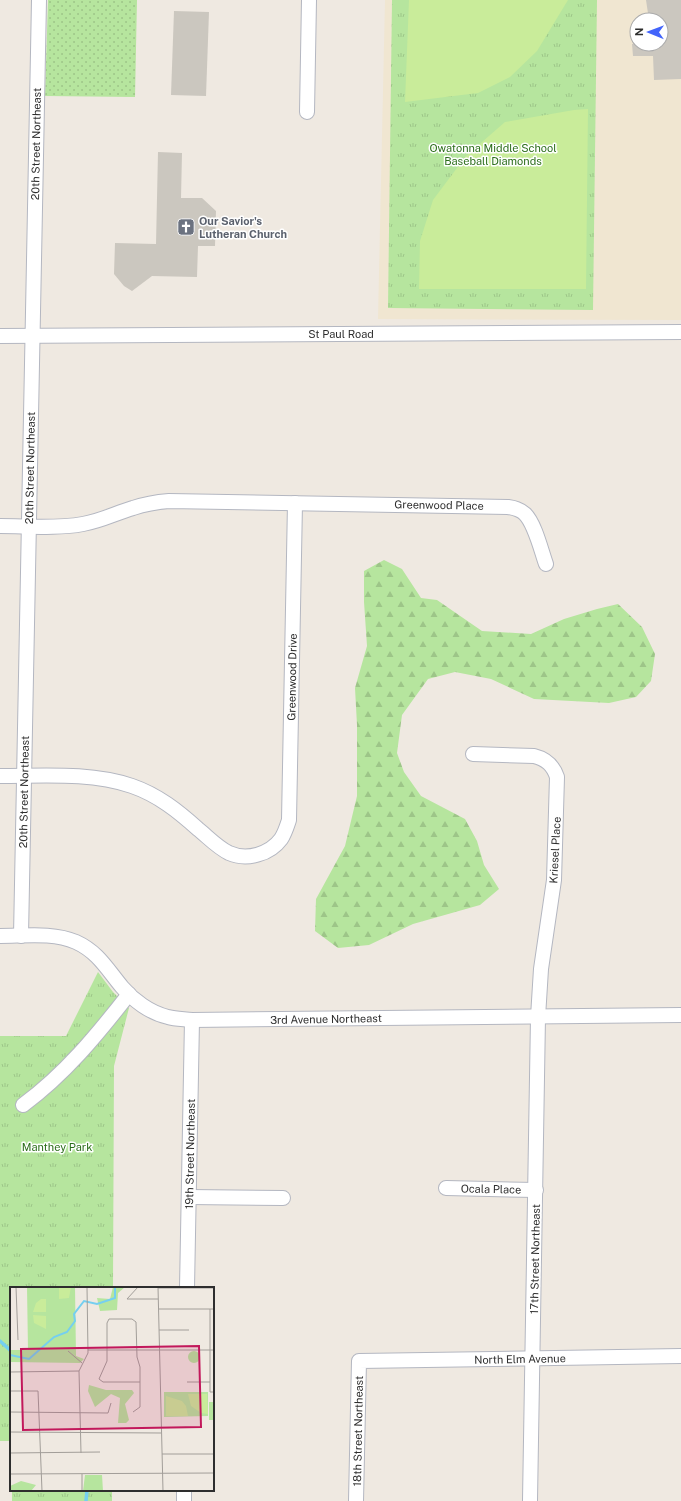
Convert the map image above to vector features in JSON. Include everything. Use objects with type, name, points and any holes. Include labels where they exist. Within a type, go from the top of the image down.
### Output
[{"type":"street","name":"20th Street Northeast","points":[[22,936],[39,0]]},
{"type":"street","points":[[307,112],[309,0]]},
{"type":"street","name":"St Paul Road","points":[[0,336],[681,332]]},
{"type":"street","points":[[0,526],[59,526],[83,524],[101,520],[150,503],[169,501],[295,503]]},
{"type":"street","name":"Greenwood Place","points":[[295,503],[500,506],[516,508],[524,513],[530,520],[546,564]]},
{"type":"street","name":"Greenwood Drive","points":[[0,776],[84,777],[118,782],[151,794],[169,805],[219,847],[229,853],[240,856],[252,856],[263,853],[274,847],[284,834],[289,820],[295,503]]},
{"type":"street","name":"Kriesel Place","points":[[473,754],[534,756],[542,758],[550,763],[557,777],[554,880],[541,968],[538,1017]]},
{"type":"street","name":"3rd Avenue Northeast","points":[[0,936],[60,937],[76,942],[103,961],[122,987],[134,999],[153,1011],[168,1017],[192,1020],[681,1015]]},
{"type":"street","points":[[23,1106],[45,1089],[91,1042],[130,994]]},
{"type":"street","name":"17th Street Northeast","points":[[530,1501],[538,1017]]},
{"type":"street","name":"19th Street Northeast","points":[[188,1287],[192,1020]]},
{"type":"street","name":"Ocala Place","points":[[446,1188],[536,1190]]},
{"type":"street","points":[[189,1197],[283,1198]]},
{"type":"street","name":"North Elm Avenue","points":[[359,1361],[681,1356]]},
{"type":"street","name":"18th Street Northeast","points":[[356,1501],[359,1361]]},
{"type":"shaded area","name":"Owatonna Middle School Baseball Diamonds","points":[[385,0],[681,0],[681,320],[378,319]]},
{"type":"green space","points":[[48,0],[137,0],[135,97],[45,96]]},
{"type":"green space","name":"Owatonna Middle School Baseball Diamonds","points":[[392,0],[597,0],[593,310],[388,308]]},
{"type":"green space","points":[[409,0],[568,0],[537,51],[510,77],[478,93],[405,102]]},
{"type":"green space","points":[[588,109],[586,289],[419,289],[420,241],[433,200],[466,156],[505,122]]},
{"type":"green space","points":[[384,560],[402,569],[421,598],[437,600],[482,631],[531,634],[564,619],[618,604],[642,627],[655,654],[651,681],[636,697],[609,703],[534,699],[491,679],[455,672],[428,679],[402,715],[397,753],[404,772],[421,796],[465,819],[477,841],[484,865],[499,889],[480,905],[413,924],[369,945],[338,948],[315,931],[316,899],[345,846],[357,796],[357,725],[355,688],[367,646],[364,602],[364,571]]},
{"type":"green space","name":"Manthey Park","points":[[98,972],[113,992],[129,1008],[114,1066],[113,1287],[10,1287],[10,1441],[0,1441],[0,1036],[66,1036]]},
{"type":"green space","points":[[12,1491],[112,1491],[112,1501],[12,1501]]},
{"type":"building","points":[[646,0],[681,0],[681,79],[654,80],[653,56],[633,56],[633,52],[669,52],[669,12],[648,12]]},
{"type":"building","points":[[174,11],[209,12],[206,96],[171,95]]},
{"type":"building","name":"Our Savior's Lutheran Church","points":[[158,152],[182,153],[181,198],[202,198],[216,211],[215,246],[198,246],[197,277],[152,276],[132,291],[124,286],[114,274],[115,243],[156,244]]},
{"type":"waterway","points":[[0,1341],[10,1350]]},
{"type":"waterway","points":[[86,1501],[87,1491]]},
{"type":"place","name":"Our Savior's Lutheran Church","points":[[186,227]]}]
